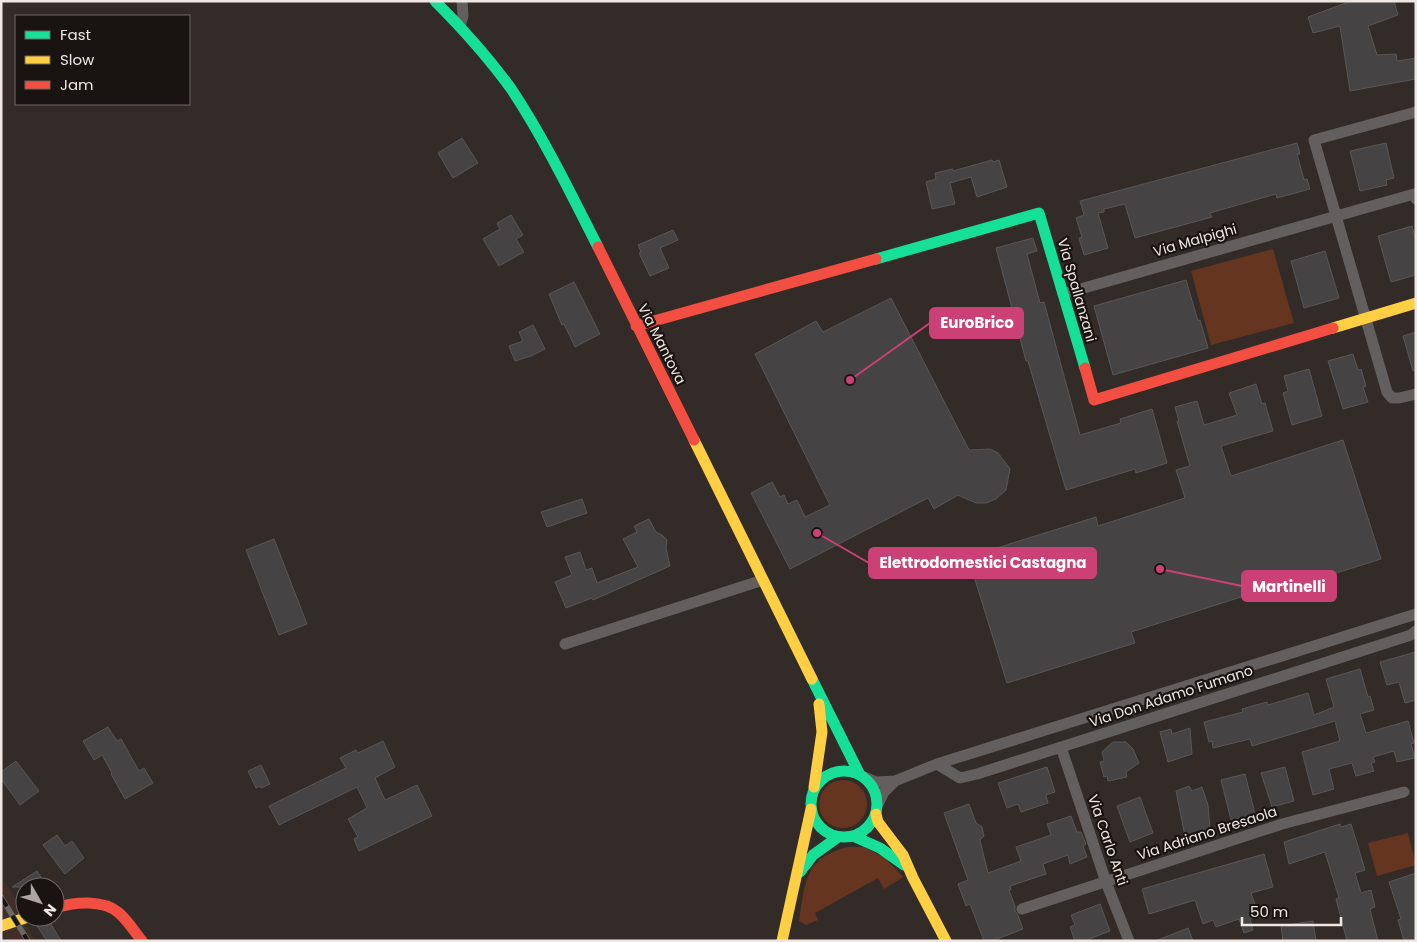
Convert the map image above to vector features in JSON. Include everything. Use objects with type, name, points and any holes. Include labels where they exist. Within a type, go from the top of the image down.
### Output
[{"type":"main road","name":"Via Mantova","points":[[435,1],[460,26],[492,64],[525,112],[566,183],[860,774]]},
{"type":"main road","name":"Via Spallanzani","points":[[636,326],[1039,213],[1094,400],[1366,318]]},
{"type":"main road","points":[[1366,318],[1416,303]]},
{"type":"main road","name":"Via Mantova","points":[[814,787],[822,732],[817,689]]},
{"type":"main road","points":[[782,941],[796,882],[814,787],[830,773],[850,770],[860,774],[870,782],[875,791],[878,822],[903,855],[946,941]]},
{"type":"main road","points":[[810,809],[814,820],[821,829],[838,837],[854,836],[872,842],[885,849],[909,870]]},
{"type":"main road","points":[[854,836],[870,825],[876,810]]},
{"type":"main road","points":[[796,882],[802,868],[813,855],[838,837]]},
{"type":"main road","points":[[65,905],[102,904],[119,914],[142,941]]},
{"type":"main road","points":[[1,926],[15,921]]},
{"type":"street","points":[[460,26],[464,16],[462,1]]},
{"type":"street","points":[[1416,112],[1314,140],[1387,392],[1392,398],[1416,394]]},
{"type":"street","name":"Via Malpighi","points":[[1063,294],[1414,194],[1416,199]]},
{"type":"street","points":[[565,644],[763,580]]},
{"type":"street","name":"Via Don Adamo Fumano","points":[[860,774],[876,782],[895,781],[937,764],[1416,614]]},
{"type":"street","name":"Via Don Adamo Fumano","points":[[937,764],[960,778],[1061,748],[1402,638],[1416,631]]},
{"type":"street","name":"Via Carlo Anti","points":[[1061,748],[1106,882],[1129,941]]},
{"type":"street","name":"Via Don Adamo Fumano","points":[[876,810],[884,792],[895,781]]},
{"type":"street","name":"Via Adriano Bresaola","points":[[1022,909],[1282,824],[1404,792]]},
{"type":"shaded area","points":[[1273,249],[1294,323],[1211,345],[1191,271]]},
{"type":"shaded area","points":[[838,780],[848,780],[857,784],[863,790],[866,795],[866,813],[857,824],[848,828],[838,828],[829,824],[823,818],[819,809],[819,799],[823,790],[829,784]]},
{"type":"shaded area","points":[[1408,833],[1416,865],[1377,876],[1368,843]]},
{"type":"shaded area","points":[[848,847],[864,847],[885,858],[903,877],[884,889],[878,878],[815,913],[818,920],[806,925],[799,921],[809,874],[822,858]]},
{"type":"shaded area","points":[[1,876],[15,897],[15,927],[26,927],[35,941],[7,941],[1,931]]},
{"type":"building","points":[[1351,1],[1394,1],[1398,15],[1368,26],[1377,55],[1396,54],[1397,61],[1416,58],[1416,79],[1350,91],[1340,26],[1313,33],[1308,17]]},
{"type":"building","points":[[462,138],[478,163],[453,178],[438,153]]},
{"type":"building","points":[[1297,143],[1300,154],[1297,154],[1304,180],[1307,179],[1310,189],[1277,198],[1276,194],[1210,213],[1212,217],[1135,238],[1125,204],[1104,209],[1104,212],[1098,213],[1108,248],[1084,255],[1079,238],[1082,237],[1076,218],[1084,215],[1080,201]]},
{"type":"building","points":[[1386,143],[1394,178],[1386,180],[1387,185],[1360,191],[1350,151]]},
{"type":"building","points":[[992,160],[993,162],[999,160],[1007,187],[977,197],[971,177],[950,183],[955,204],[932,209],[926,182],[936,179],[935,173],[953,169],[953,171]]},
{"type":"building","points":[[511,215],[523,235],[516,239],[524,252],[499,266],[483,239],[500,229],[497,223]]},
{"type":"building","points":[[1412,226],[1416,241],[1416,275],[1391,282],[1378,236]]},
{"type":"building","points":[[673,230],[678,240],[660,248],[669,268],[650,276],[639,253],[641,252],[638,245]]},
{"type":"building","points":[[1033,238],[1037,251],[1027,254],[1040,303],[1044,302],[1080,435],[1121,423],[1120,419],[1152,409],[1167,463],[1136,473],[1135,469],[1066,490],[1028,361],[1026,361],[996,248]]},
{"type":"building","points":[[1325,251],[1339,298],[1304,308],[1291,261]]},
{"type":"building","points":[[1186,280],[1208,348],[1113,375],[1094,306]]},
{"type":"building","points":[[574,282],[600,334],[575,347],[564,324],[562,325],[549,294]]},
{"type":"building","points":[[891,298],[969,450],[990,449],[998,453],[1010,469],[1006,490],[996,499],[986,503],[976,503],[958,495],[934,509],[928,498],[790,569],[751,493],[772,482],[780,497],[784,495],[788,504],[797,500],[805,517],[830,505],[755,354],[816,321],[823,332]]},
{"type":"building","points":[[533,325],[545,349],[515,361],[509,346],[523,341],[519,332]]},
{"type":"building","points":[[1416,332],[1416,370],[1413,371],[1403,336]]},
{"type":"building","points":[[1353,354],[1358,370],[1361,369],[1366,386],[1363,387],[1368,402],[1343,409],[1328,361]]},
{"type":"building","points":[[1309,369],[1322,416],[1292,425],[1283,393],[1288,391],[1284,376]]},
{"type":"building","points":[[1256,384],[1262,404],[1265,403],[1273,431],[1221,446],[1231,476],[1343,440],[1381,559],[1317,579],[1319,585],[1285,596],[1282,584],[1131,632],[1135,643],[1007,683],[968,557],[1096,517],[1098,526],[1185,498],[1176,470],[1190,466],[1177,421],[1179,421],[1175,407],[1197,401],[1204,425],[1237,415],[1229,393]]},
{"type":"building","points":[[582,499],[587,513],[547,527],[541,512]]},
{"type":"building","points":[[649,519],[656,532],[667,540],[666,548],[670,566],[593,600],[592,598],[566,608],[555,582],[572,575],[565,557],[580,552],[586,570],[592,568],[597,583],[638,567],[623,539],[637,532],[634,526]]},
{"type":"building","points":[[274,539],[307,624],[279,635],[246,550]]},
{"type":"building","points":[[1416,652],[1416,700],[1405,703],[1399,682],[1387,685],[1380,662]]},
{"type":"building","points":[[1360,669],[1374,710],[1360,714],[1366,733],[1408,721],[1414,743],[1411,744],[1415,758],[1397,762],[1394,751],[1373,757],[1375,762],[1371,763],[1374,771],[1356,776],[1352,763],[1329,769],[1334,789],[1313,795],[1302,752],[1340,741],[1335,721],[1252,746],[1250,739],[1213,748],[1212,741],[1209,742],[1204,722],[1243,712],[1242,709],[1267,702],[1268,705],[1308,693],[1314,715],[1334,707],[1326,679]]},
{"type":"building","points":[[108,727],[117,741],[121,739],[139,771],[144,768],[153,783],[125,799],[102,755],[94,760],[83,741]]},
{"type":"building","points":[[1190,728],[1192,754],[1168,762],[1160,732],[1171,729],[1172,734]]},
{"type":"building","points":[[383,741],[395,767],[375,778],[385,800],[417,785],[432,816],[359,851],[354,839],[358,837],[348,819],[367,808],[357,787],[279,825],[269,806],[346,768],[340,758],[356,750],[358,753]]},
{"type":"building","points":[[1113,742],[1126,742],[1133,749],[1139,763],[1126,772],[1127,777],[1108,781],[1107,776],[1104,777],[1100,762],[1104,761],[1102,752]]},
{"type":"building","points":[[16,761],[39,791],[20,805],[1,779],[1,772]]},
{"type":"building","points":[[261,765],[270,784],[256,788],[248,771]]},
{"type":"building","points":[[1047,767],[1055,792],[1046,795],[1048,803],[1021,812],[1018,804],[1007,808],[998,783]]},
{"type":"building","points":[[1285,767],[1294,801],[1272,807],[1261,773]]},
{"type":"building","points":[[1245,774],[1255,814],[1231,820],[1221,780]]},
{"type":"building","points":[[1189,786],[1192,791],[1202,787],[1208,805],[1210,829],[1185,836],[1176,791]]},
{"type":"building","points":[[1140,797],[1153,833],[1130,842],[1117,806]]},
{"type":"building","points":[[969,804],[976,823],[982,827],[984,836],[980,840],[988,873],[1021,861],[1016,847],[1051,835],[1047,824],[1071,816],[1077,832],[1081,832],[1086,844],[1083,846],[1087,857],[1070,864],[1068,855],[1043,864],[1046,874],[1010,886],[1011,890],[1009,890],[1015,911],[1023,929],[992,941],[984,941],[970,904],[966,906],[958,884],[968,880],[944,813]]},
{"type":"building","points":[[1340,824],[1341,827],[1351,824],[1365,870],[1355,873],[1361,893],[1371,890],[1375,907],[1370,909],[1378,941],[1347,941],[1336,899],[1339,898],[1325,852],[1289,864],[1284,842]]},
{"type":"building","points":[[57,835],[65,846],[72,841],[84,858],[65,874],[43,845]]},
{"type":"building","points":[[1264,854],[1273,887],[1251,893],[1259,916],[1250,919],[1253,930],[1244,933],[1239,919],[1216,927],[1213,920],[1203,924],[1195,900],[1149,914],[1142,889]]},
{"type":"building","points":[[37,871],[41,877],[28,877]]},
{"type":"building","points":[[1416,873],[1416,941],[1404,941],[1398,920],[1401,919],[1389,882]]},
{"type":"building","points":[[1100,904],[1110,931],[1084,941],[1075,941],[1070,927],[1075,925],[1071,915]]},
{"type":"building","points":[[1313,921],[1316,941],[1283,941],[1281,926]]},
{"type":"building","points":[[38,927],[53,927],[61,941],[47,941]]},
{"type":"building","points":[[1188,928],[1193,941],[1158,941],[1158,940]]},
{"type":"railway","points":[[1,897],[28,941]]},
{"type":"traffic: fast","points":[[435,1],[456,22],[512,90],[547,148],[598,247]]},
{"type":"traffic: fast","points":[[876,259],[1039,213],[1085,368]]},
{"type":"traffic: fast","points":[[812,679],[859,773]]},
{"type":"traffic: fast","points":[[837,771],[851,771],[863,776],[872,785],[877,797],[877,804],[875,817],[868,828],[851,837],[837,837],[825,832],[816,823],[811,811],[811,797],[816,785],[825,776],[837,771]]},
{"type":"traffic: fast","points":[[853,836],[880,848],[904,865]]},
{"type":"traffic: fast","points":[[800,872],[813,855],[838,837]]},
{"type":"traffic: slow","points":[[1333,328],[1416,303]]},
{"type":"traffic: slow","points":[[694,440],[812,679]]},
{"type":"traffic: slow","points":[[814,787],[822,732],[819,704]]},
{"type":"traffic: slow","points":[[782,941],[811,809]]},
{"type":"traffic: slow","points":[[876,814],[878,822],[903,855],[946,941]]},
{"type":"traffic: slow","points":[[1,926],[15,921]]},
{"type":"traffic: jam","points":[[598,247],[694,440]]},
{"type":"traffic: jam","points":[[636,326],[876,259]]},
{"type":"traffic: jam","points":[[1085,368],[1094,400],[1333,328]]},
{"type":"traffic: jam","points":[[65,906],[79,903],[105,905],[119,913],[142,941]]},
{"type":"place","name":"EuroBrico","points":[[850,380]]},
{"type":"place","name":"Elettrodomestici Castagna","points":[[817,533]]},
{"type":"place","name":"Martinelli","points":[[1160,569]]}]
